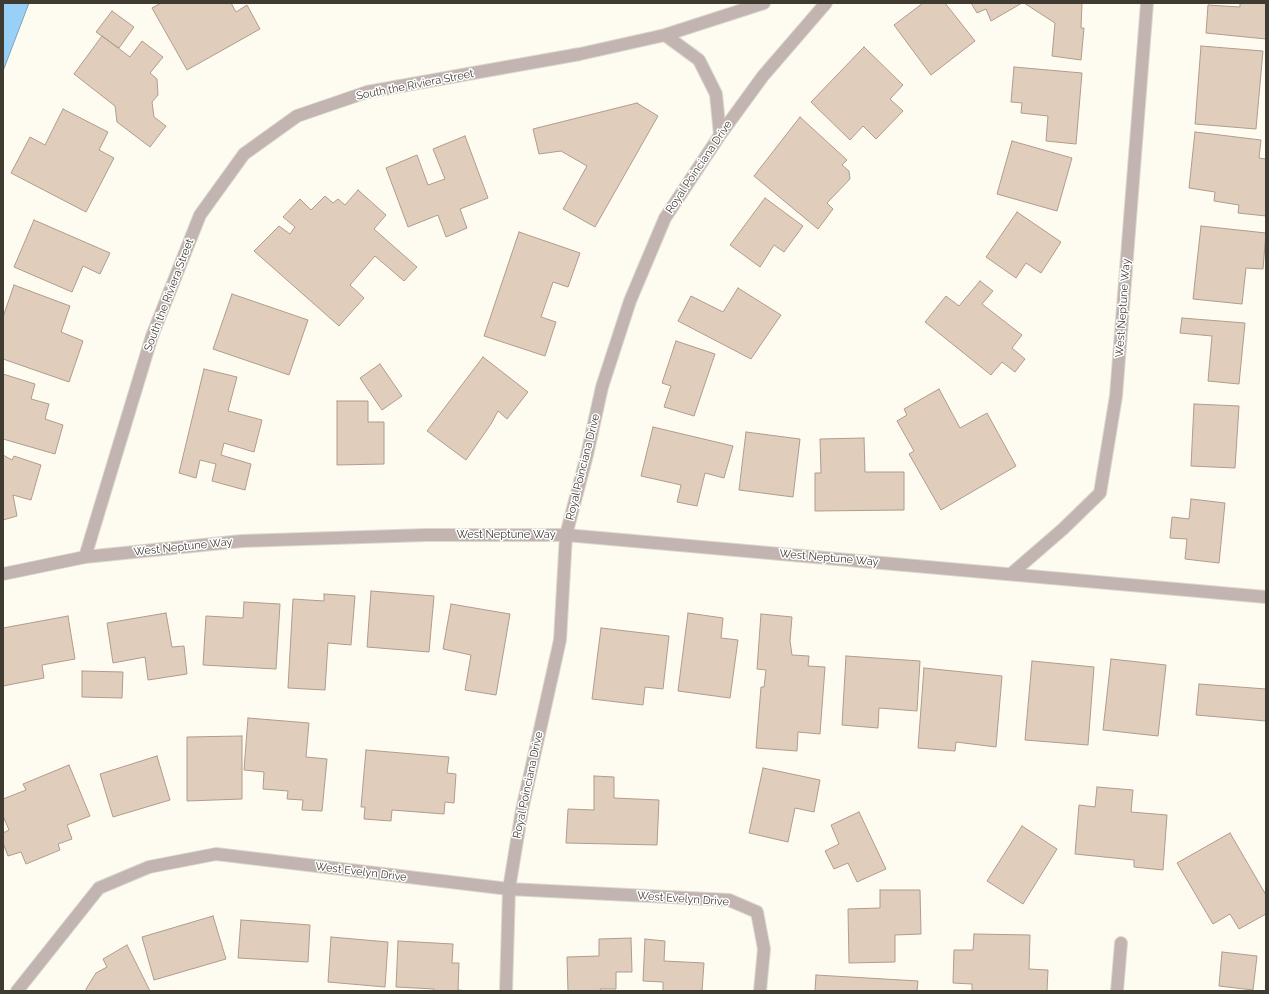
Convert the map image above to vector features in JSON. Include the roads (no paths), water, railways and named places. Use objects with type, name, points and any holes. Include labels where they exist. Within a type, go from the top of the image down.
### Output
[{"type":"street","name":"South the Riviera Street","points":[[85,557],[152,336],[200,215],[244,154],[297,116],[368,92],[580,54],[665,35],[764,3]]},
{"type":"street","name":"Royal Poinciana Drive","points":[[506,991],[510,889],[522,810],[560,640],[566,535],[587,456],[602,387],[630,301],[665,218],[720,135],[763,76],[826,3]]},
{"type":"street","name":"West Neptune Way","points":[[1011,574],[1063,529],[1100,492],[1116,396],[1146,3]]},
{"type":"street","points":[[665,35],[699,60],[716,94],[720,135]]},
{"type":"street","name":"West Neptune Way","points":[[3,574],[85,557],[242,541],[426,535],[566,535],[1266,597]]},
{"type":"street","name":"West Evelyn Drive","points":[[17,991],[99,888],[149,867],[216,854],[510,889],[729,900],[757,912],[764,948],[760,991]]},
{"type":"street","points":[[1117,991],[1121,943]]},
{"type":"water","points":[[3,3],[29,3],[3,71]]}]
